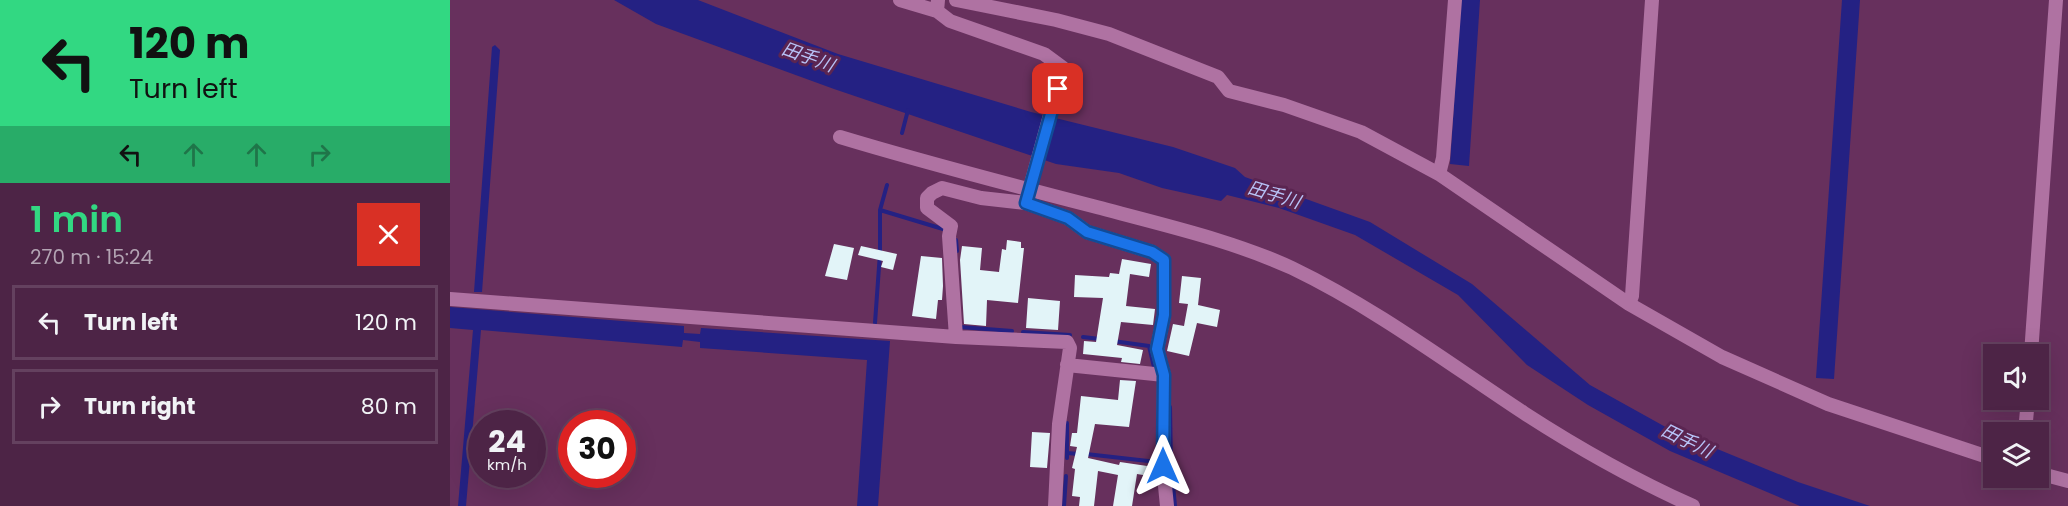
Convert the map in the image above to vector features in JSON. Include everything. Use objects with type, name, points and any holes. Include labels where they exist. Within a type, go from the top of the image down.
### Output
[{"type":"street","points":[[900,0],[937,6],[950,21],[1052,59],[1064,68],[1029,191]]},
{"type":"street","points":[[956,0],[1056,20],[1109,34],[1218,77],[1229,91],[1284,105],[1361,132],[1439,174],[1629,304],[1722,357],[1828,404],[1983,455]]},
{"type":"street","points":[[1439,174],[1443,158],[1455,0]]},
{"type":"street","points":[[1629,304],[1632,296],[1652,0]]},
{"type":"street","points":[[2032,344],[2056,0]]},
{"type":"street","points":[[840,138],[1029,191],[1199,233],[1261,254],[1294,269],[1372,312],[1525,414],[1641,482],[1667,500],[1693,506]]},
{"type":"street","points":[[956,337],[948,236],[951,226],[927,208],[927,198],[942,189],[981,198],[1029,191],[1087,232],[1152,252],[1164,260],[1164,315],[1157,349],[1164,375],[1163,466],[1167,506]]},
{"type":"street","points":[[450,299],[956,337],[1067,342],[1070,348],[1059,424],[1055,506]]},
{"type":"street","points":[[1068,365],[1164,375]]},
{"type":"street","points":[[2049,476],[2068,481]]},
{"type":"water","name":"田手川","points":[[614,0],[698,0],[838,54],[1031,112],[1173,147],[1235,168],[1245,177],[1370,222],[1472,284],[1590,385],[1671,430],[1798,482],[1870,506],[1800,506],[1670,451],[1588,405],[1527,365],[1458,295],[1355,235],[1279,208],[1227,195],[1221,201],[1162,188],[1119,173],[1056,164],[834,89],[656,24]]},
{"type":"water","points":[[1461,0],[1480,0],[1469,166],[1450,164]]},
{"type":"water","points":[[1842,0],[1860,0],[1834,379],[1816,378]]},
{"type":"water","points":[[495,45],[500,50],[482,292],[474,292],[492,47]]},
{"type":"water","points":[[450,307],[684,326],[684,333],[700,334],[701,328],[890,341],[878,506],[857,506],[867,360],[700,348],[700,342],[683,340],[682,347],[481,330],[474,410],[468,410],[466,506],[458,506],[473,330],[450,328]]},
{"type":"building","points":[[1007,240],[1021,242],[1021,248],[1024,248],[1018,303],[987,300],[986,326],[964,324],[960,260],[962,246],[982,248],[980,270],[999,272],[1002,249],[1006,250]]},
{"type":"building","points":[[834,244],[854,248],[847,280],[825,276]]},
{"type":"building","points":[[861,246],[897,254],[893,270],[881,267],[883,261],[858,255]]},
{"type":"building","points":[[921,256],[942,258],[942,300],[938,300],[936,319],[912,316]]},
{"type":"building","points":[[1122,259],[1151,264],[1149,277],[1130,274],[1126,306],[1155,309],[1153,325],[1121,322],[1117,345],[1143,350],[1140,364],[1121,362],[1122,358],[1083,354],[1084,341],[1096,342],[1103,298],[1074,297],[1075,275],[1109,277],[1110,273],[1119,274]]},
{"type":"building","points":[[1182,276],[1201,278],[1198,305],[1220,310],[1217,327],[1197,323],[1189,356],[1167,351],[1173,324],[1184,326],[1188,304],[1179,303]]},
{"type":"building","points":[[1028,298],[1060,301],[1058,330],[1026,328]]},
{"type":"building","points":[[1120,380],[1136,381],[1129,427],[1095,424],[1088,458],[1119,465],[1120,462],[1154,467],[1155,477],[1137,474],[1132,506],[1113,506],[1118,475],[1098,471],[1094,506],[1079,506],[1080,497],[1072,496],[1075,469],[1072,468],[1077,447],[1070,446],[1072,433],[1077,433],[1081,396],[1118,400]]},
{"type":"building","points":[[1032,432],[1050,433],[1047,468],[1030,467]]},
{"type":"waterway","points":[[902,133],[908,110]]},
{"type":"waterway","points":[[875,323],[880,253],[880,210],[887,185]]},
{"type":"waterway","points":[[880,210],[943,229]]},
{"type":"waterway","points":[[956,240],[957,251]]},
{"type":"waterway","points":[[960,327],[1012,331]]},
{"type":"waterway","points":[[1023,332],[1070,335]]},
{"type":"waterway","points":[[1083,337],[1100,339]]},
{"type":"waterway","points":[[1113,341],[1149,346],[1154,367]]},
{"type":"waterway","points":[[1170,407],[1171,463],[1175,506]]},
{"type":"waterway","points":[[1067,423],[1067,458]]},
{"type":"waterway","points":[[1067,453],[1079,454]]},
{"type":"waterway","points":[[1086,454],[1157,462]]},
{"type":"waterway","points":[[1064,506],[1066,476]]},
{"type":"route","points":[[1058,89],[1026,203],[1068,218],[1087,232],[1152,252],[1164,260],[1164,315],[1157,349],[1164,375],[1163,466]]}]
